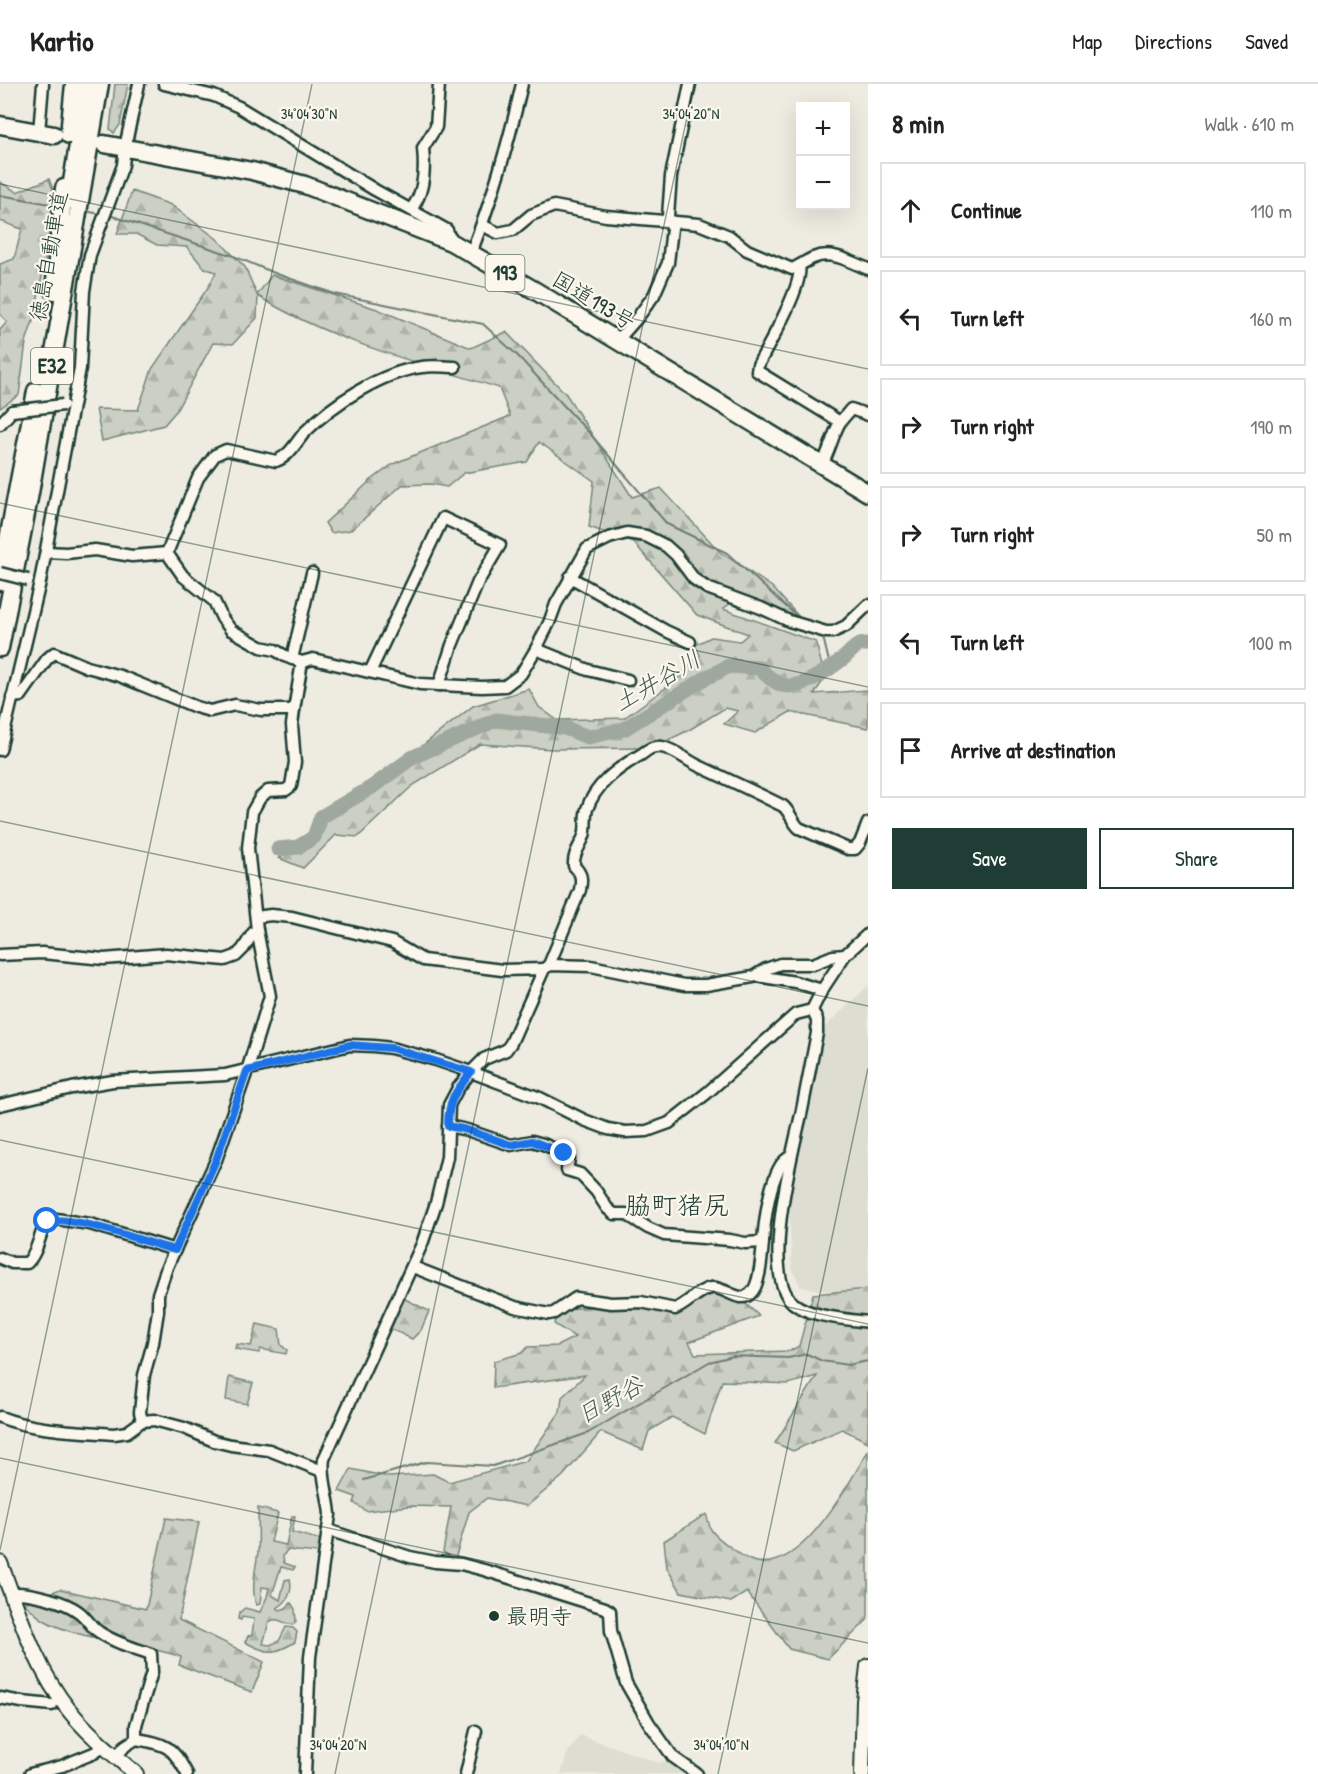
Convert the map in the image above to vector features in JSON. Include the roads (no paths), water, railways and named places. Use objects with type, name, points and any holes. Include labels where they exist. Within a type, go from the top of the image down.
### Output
[{"type":"highway","points":[[54,291],[74,84]]},
{"type":"highway","name":"徳島自動車道","points":[[0,582],[54,291],[88,84]]},
{"type":"highway","name":"徳島自動車道","points":[[0,648],[30,494],[100,84]]},
{"type":"highway","points":[[81,200],[107,84]]},
{"type":"highway","points":[[0,125],[46,133]]},
{"type":"highway","name":"国道193号","points":[[104,144],[252,171],[305,185],[451,242],[868,493]]},
{"type":"main road","points":[[1,1571],[12,1593],[27,1636],[48,1679],[67,1708],[104,1746],[136,1774]]},
{"type":"main road","points":[[862,1774],[864,1701],[868,1666]]},
{"type":"street","points":[[44,84],[46,133]]},
{"type":"street","points":[[0,750],[34,581],[46,552],[68,406],[80,368],[84,291],[90,255],[123,165],[139,84]]},
{"type":"street","points":[[164,84],[214,96],[239,107],[375,190],[447,230],[451,242]]},
{"type":"street","points":[[411,209],[416,204],[425,168],[423,148],[436,127],[439,84]]},
{"type":"street","points":[[471,253],[508,148],[522,84]]},
{"type":"street","points":[[617,341],[654,295],[668,263],[672,228],[668,216],[671,176],[690,84]]},
{"type":"street","points":[[482,225],[498,233],[513,230],[531,215],[554,206],[606,216],[699,224],[717,230],[747,250],[792,269],[814,257],[826,254],[868,268]]},
{"type":"street","points":[[799,266],[799,278],[787,310],[757,371],[840,422]]},
{"type":"street","points":[[166,553],[198,477],[215,454],[226,450],[276,461],[284,458],[305,432],[327,413],[371,384],[392,374],[420,367],[455,367]]},
{"type":"street","points":[[0,424],[12,411],[68,406]]},
{"type":"street","points":[[822,464],[840,422],[851,409],[868,415]]},
{"type":"street","points":[[370,672],[443,518],[500,545],[478,582],[452,645],[439,685]]},
{"type":"street","points":[[166,553],[183,576],[214,601],[231,630],[261,647],[275,650],[297,660],[313,659],[420,684],[505,686],[521,674],[536,649],[570,577],[587,549],[627,533],[646,536],[666,546],[676,555],[694,579],[707,588],[811,629],[833,632],[846,626],[868,605]]},
{"type":"street","points":[[46,552],[66,553],[95,550],[132,556],[166,553]]},
{"type":"street","points":[[0,573],[34,581]]},
{"type":"street","points":[[142,1421],[140,1412],[144,1376],[153,1343],[158,1294],[175,1250],[216,1160],[270,996],[257,930],[248,848],[252,812],[260,798],[268,791],[286,790],[291,786],[295,762],[292,725],[297,660],[312,573]]},
{"type":"street","points":[[570,577],[690,642]]},
{"type":"street","points":[[536,649],[594,672],[628,680]]},
{"type":"street","points":[[12,697],[21,696],[47,659],[54,653],[120,676],[196,708],[210,711],[235,705],[261,710],[294,710]]},
{"type":"street","points":[[305,1774],[310,1657],[330,1505],[322,1471],[324,1459],[422,1244],[447,1157],[449,1106],[458,1088],[471,1072],[484,1059],[506,1050],[511,1043],[580,890],[582,879],[574,866],[573,857],[583,839],[587,810],[594,793],[622,765],[652,747],[662,747],[783,806],[788,810],[793,823],[799,828],[848,849],[855,849],[860,843],[868,823]]},
{"type":"street","points":[[256,917],[271,915],[292,917],[392,942],[401,946],[412,956],[423,960],[502,970],[591,966],[692,986],[727,983],[757,976],[795,982],[822,990]]},
{"type":"street","points":[[0,955],[42,953],[104,959],[166,954],[225,960],[236,956],[257,930]]},
{"type":"street","points":[[0,1104],[113,1081],[195,1078],[247,1071],[350,1045],[391,1048],[471,1072],[540,1098],[608,1129],[625,1132],[647,1131],[669,1123],[707,1093],[796,1014],[812,1010],[845,955],[868,934]]},
{"type":"street","points":[[757,976],[766,969],[780,964],[813,964],[833,956],[845,955]]},
{"type":"street","points":[[812,1010],[817,1020],[818,1033],[791,1156],[780,1230],[781,1279],[791,1302],[806,1311],[868,1322]]},
{"type":"street","points":[[448,1126],[511,1145],[532,1141],[564,1153],[569,1159],[567,1170],[580,1174],[614,1214],[626,1214],[664,1235],[730,1240],[745,1244],[763,1242]]},
{"type":"street","points":[[413,1267],[528,1311],[549,1314],[581,1297],[603,1302],[641,1302],[675,1309],[711,1288],[746,1297],[752,1293],[757,1283],[764,1224],[773,1186],[781,1165],[791,1156]]},
{"type":"street","points":[[0,1258],[12,1263],[27,1263],[33,1257],[42,1228],[47,1221],[56,1219],[90,1224],[175,1250]]},
{"type":"street","points":[[0,1417],[12,1422],[32,1425],[114,1434],[127,1432],[142,1421],[154,1420],[231,1445],[269,1450],[322,1471]]},
{"type":"street","points":[[328,1530],[411,1557],[461,1564],[484,1570],[610,1611],[611,1631],[626,1683],[673,1757],[697,1774]]},
{"type":"street","points":[[12,1593],[21,1592],[44,1598],[76,1610],[96,1630],[112,1640],[151,1654],[152,1672],[136,1725],[136,1739]]},
{"type":"street","points":[[0,1698],[52,1705]]},
{"type":"street","points":[[466,1774],[476,1731]]},
{"type":"street","points":[[116,1757],[125,1746],[136,1739],[161,1743],[179,1758],[187,1774]]},
{"type":"street","points":[[30,1774],[62,1766],[94,1753],[104,1746]]},
{"type":"waterway","points":[[0,195],[56,205]]},
{"type":"waterway","points":[[85,211],[100,214]]},
{"type":"waterway","points":[[109,215],[231,255],[335,294],[483,324],[517,355],[592,436],[667,524],[727,553],[801,620]]},
{"type":"waterway","points":[[820,634],[830,666]]},
{"type":"waterway","name":"土井谷川","points":[[278,849],[298,847],[314,837],[321,817],[372,787],[413,757],[496,720],[565,728],[588,737],[624,729],[729,666],[759,668],[772,680],[782,685],[797,685],[824,672],[858,646],[868,644]]},
{"type":"waterway","name":"日野谷","points":[[364,1480],[426,1462],[493,1466],[588,1433],[709,1362],[733,1356],[788,1358],[807,1354],[822,1361],[848,1365],[868,1361]]},
{"type":"place","name":"最明寺","points":[[494,1616]]},
{"type":"district","name":"脇町猪尻","points":[[677,1205]]}]
